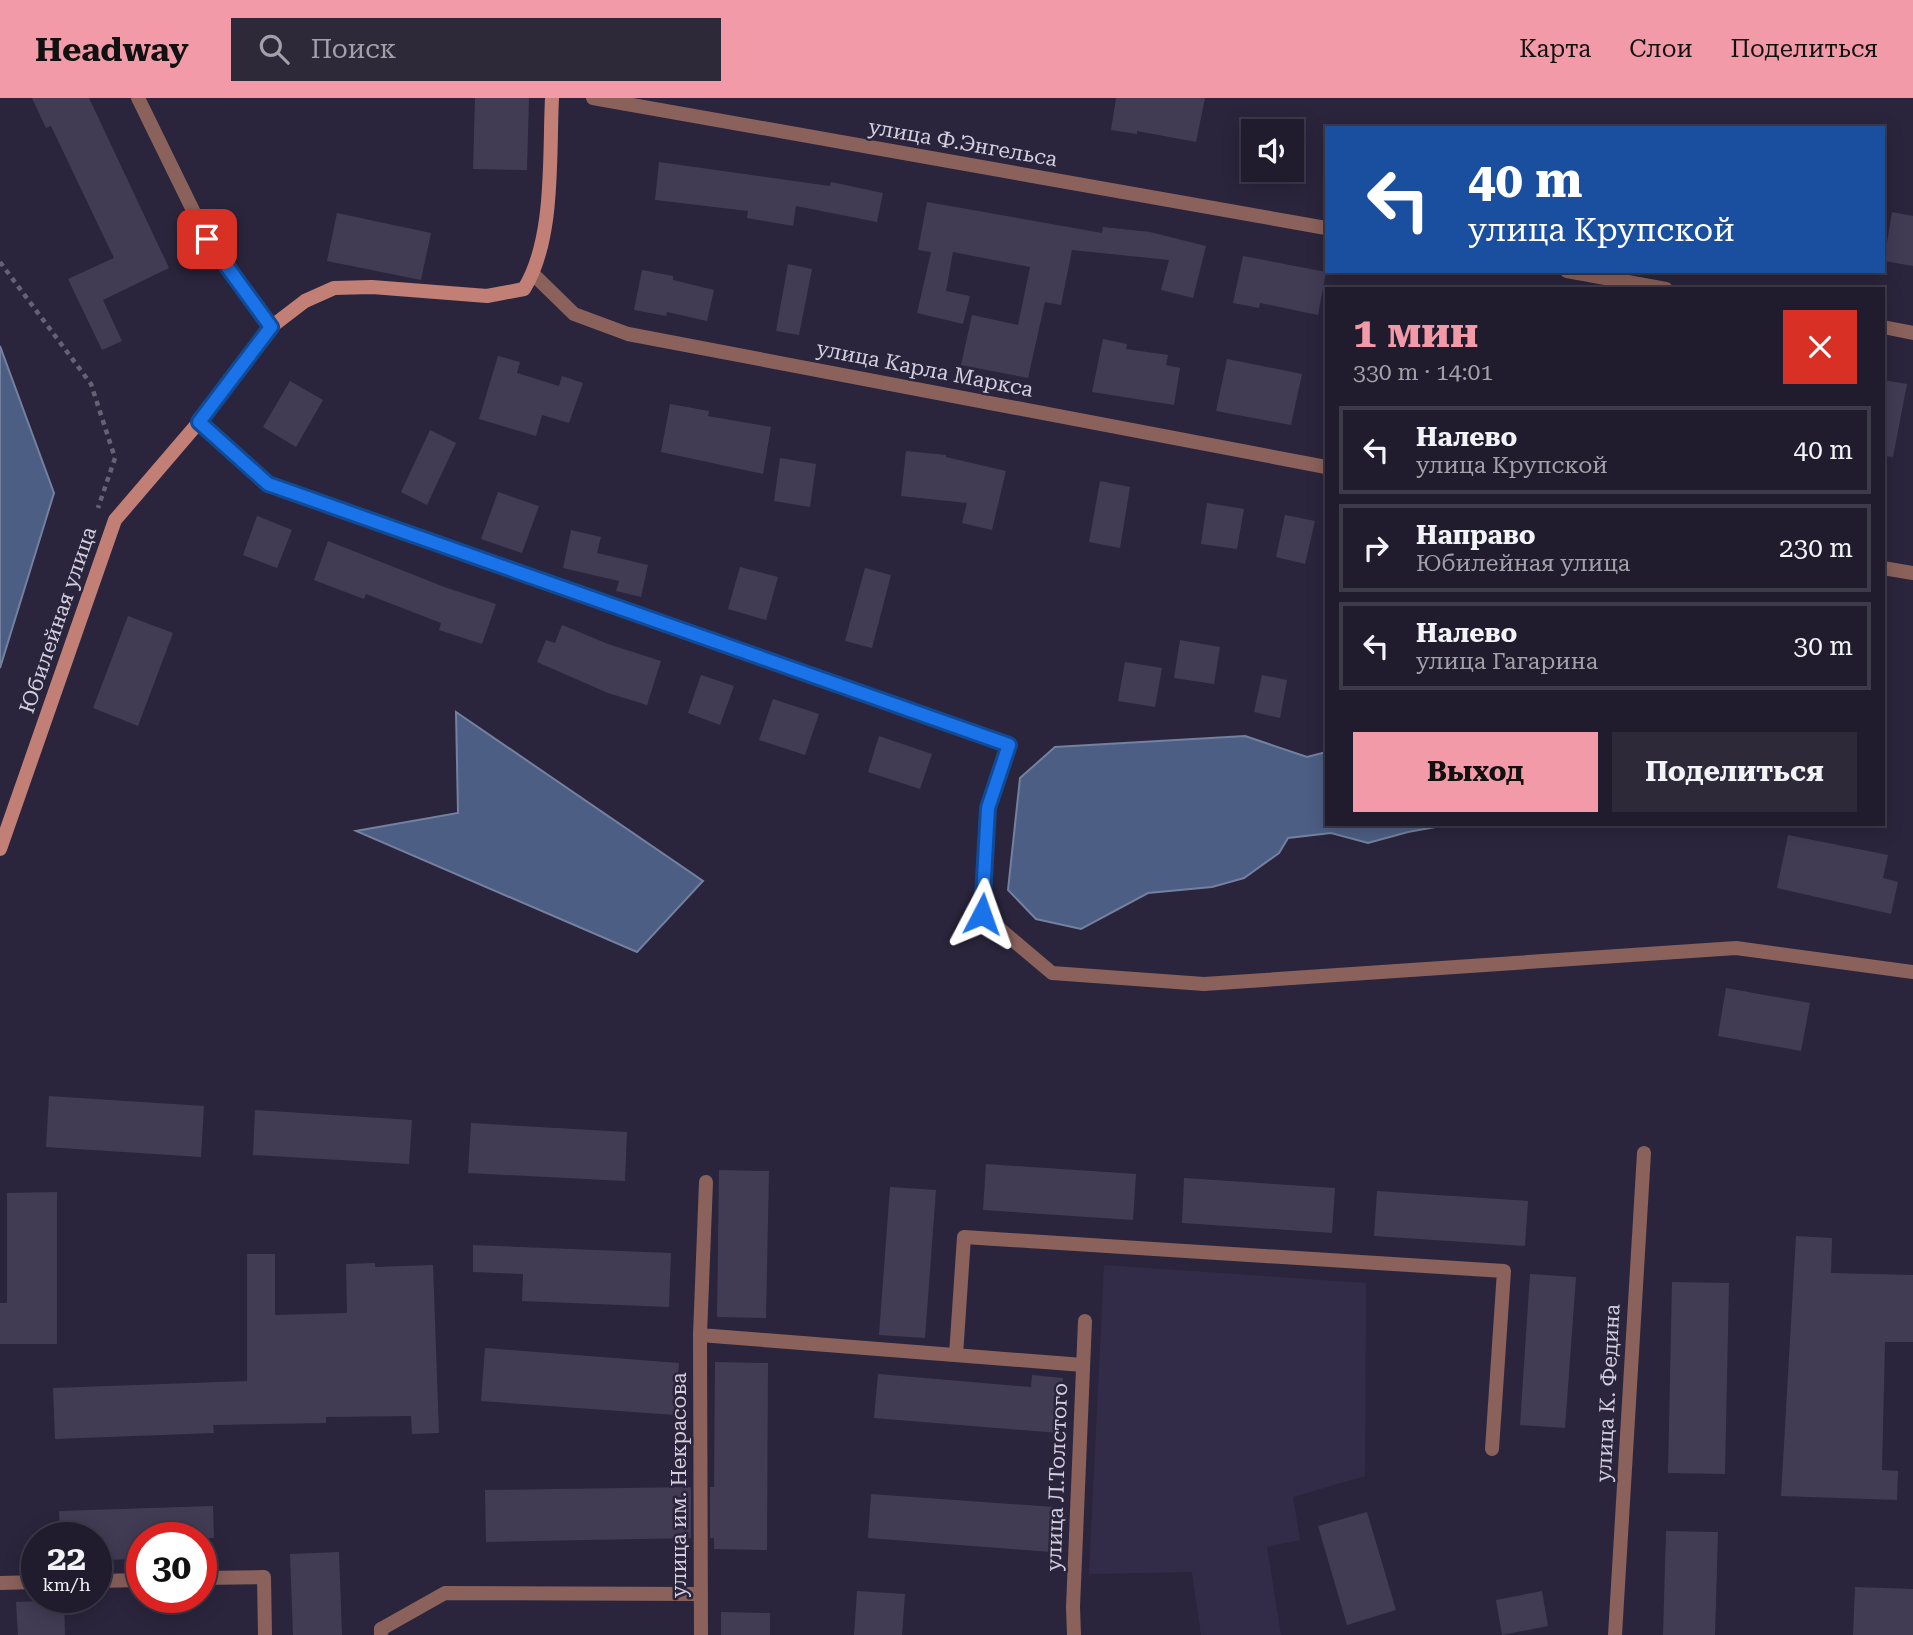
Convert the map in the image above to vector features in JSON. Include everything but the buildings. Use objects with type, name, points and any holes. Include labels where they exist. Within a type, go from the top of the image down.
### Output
[{"type":"street","points":[[138,98],[207,239],[271,327]]},
{"type":"street","points":[[533,275],[546,225],[552,98]]},
{"type":"street","name":"улица Ф.Энгельса","points":[[593,98],[1325,228]]},
{"type":"street","points":[[1578,273],[1655,287]]},
{"type":"street","name":"Юбилейная улица","points":[[0,849],[115,520],[199,422],[271,327],[305,301],[334,288],[372,287],[487,296],[524,289],[533,275]]},
{"type":"street","name":"улица Карла Маркса","points":[[533,275],[573,314],[628,334],[1325,467]]},
{"type":"street","points":[[1885,327],[1913,333]]},
{"type":"street","points":[[199,422],[268,484],[1009,745],[988,808],[982,914],[1052,973],[1204,984],[1737,948],[1913,972]]},
{"type":"street","points":[[1885,568],[1913,573]]},
{"type":"street","name":"улица К. Федина","points":[[1615,1635],[1644,1153]]},
{"type":"street","name":"улица им. Некрасова","points":[[701,1635],[700,1335],[706,1182]]},
{"type":"street","points":[[956,1355],[964,1237],[1504,1272],[1492,1449]]},
{"type":"street","name":"улица Л.Толстого","points":[[1074,1635],[1085,1321]]},
{"type":"street","points":[[700,1335],[1083,1365]]},
{"type":"street","points":[[217,1578],[264,1577],[265,1635]]},
{"type":"street","points":[[0,1583],[21,1582]]},
{"type":"street","points":[[381,1632],[445,1593],[700,1594]]},
{"type":"path","points":[[0,262],[90,383],[115,457],[97,510]]},
{"type":"shaded area","points":[[1104,1265],[1366,1283],[1365,1476],[1293,1497],[1300,1540],[1267,1547],[1281,1635],[1201,1635],[1192,1572],[1089,1574]]},
{"type":"water","points":[[0,346],[54,493],[0,668]]},
{"type":"water","points":[[456,712],[703,881],[637,952],[356,831],[458,813]]},
{"type":"water","points":[[1245,736],[1307,757],[1325,752],[1325,826],[1441,826],[1368,843],[1331,833],[1288,838],[1279,853],[1244,878],[1212,887],[1148,893],[1081,929],[1036,919],[1008,890],[1020,778],[1055,747]]},
{"type":"route","points":[[207,239],[271,327],[199,422],[268,484],[1009,745],[988,808],[982,914]]}]
